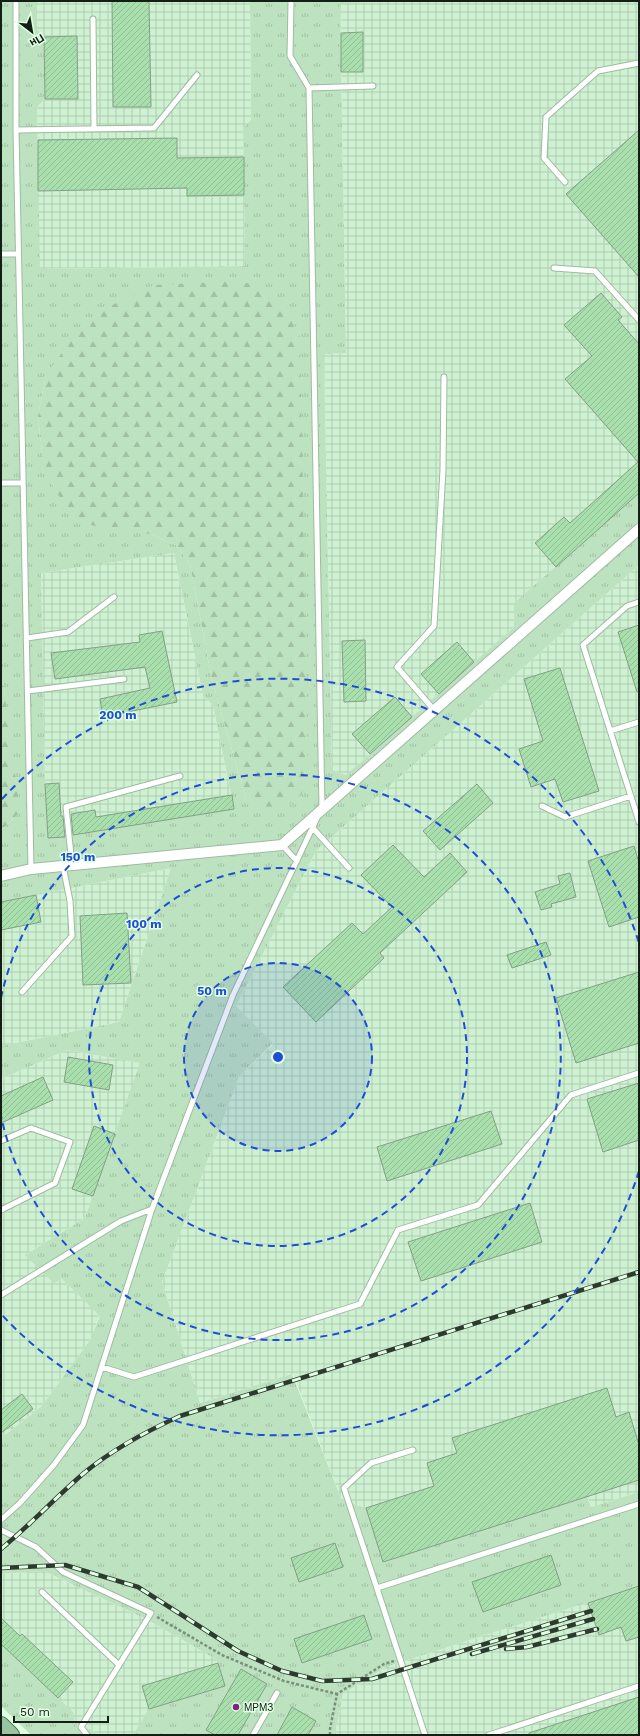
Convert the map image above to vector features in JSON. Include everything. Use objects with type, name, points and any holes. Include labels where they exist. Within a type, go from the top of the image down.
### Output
[{"type":"main road","points":[[1,1726],[11,1735]]},
{"type":"street","points":[[1,876],[31,869],[282,845],[310,824],[322,809],[639,529]]},
{"type":"lane","points":[[16,1],[18,254],[31,869]]},
{"type":"lane","points":[[291,1],[290,56],[309,88],[322,809]]},
{"type":"lane","points":[[93,20],[94,129]]},
{"type":"lane","points":[[565,182],[544,158],[546,117],[598,72],[639,63]]},
{"type":"lane","points":[[16,130],[154,128],[197,75]]},
{"type":"lane","points":[[309,88],[373,86]]},
{"type":"lane","points":[[1,254],[18,254]]},
{"type":"lane","points":[[554,268],[595,271],[639,320]]},
{"type":"lane","points":[[434,710],[397,667],[434,626],[443,470],[444,377]]},
{"type":"lane","points":[[1,483],[23,483]]},
{"type":"lane","points":[[26,638],[68,632],[114,597]]},
{"type":"lane","points":[[639,602],[627,606],[583,645],[639,822]]},
{"type":"lane","points":[[28,691],[124,678]]},
{"type":"lane","points":[[610,731],[639,722]]},
{"type":"lane","points":[[22,992],[72,936],[66,807],[180,776]]},
{"type":"lane","points":[[542,806],[565,817],[631,796]]},
{"type":"lane","points":[[1,1520],[20,1503],[53,1466],[83,1425],[152,1209],[233,995],[297,861],[310,824],[349,868]]},
{"type":"lane","points":[[282,845],[297,861]]},
{"type":"lane","points":[[102,1367],[134,1377],[360,1304],[398,1230],[478,1205],[571,1095],[639,1073]]},
{"type":"lane","points":[[1,1141],[31,1128],[70,1142],[55,1183],[1,1210]]},
{"type":"lane","points":[[1,1295],[116,1224],[152,1209]]},
{"type":"lane","points":[[413,1450],[371,1463],[344,1488],[425,1735]]},
{"type":"lane","points":[[377,1588],[639,1504]]},
{"type":"lane","points":[[1,1530],[36,1547],[62,1572],[151,1613],[81,1727],[87,1735]]},
{"type":"lane","points":[[42,1592],[119,1665]]},
{"type":"lane","points":[[489,1735],[639,1686]]},
{"type":"lane","points":[[253,1735],[277,1693]]},
{"type":"path","points":[[151,1613],[222,1654],[284,1681],[337,1694]]},
{"type":"path","points":[[330,1735],[337,1694],[384,1664],[400,1659]]},
{"type":"shaded area","points":[[36,1],[250,1],[251,120],[243,128],[245,266],[39,269],[37,107],[45,99],[36,29]]},
{"type":"shaded area","points":[[436,1],[639,1],[639,493],[514,603],[514,627],[346,775],[332,770],[324,354],[346,353],[340,3]]},
{"type":"shaded area","points":[[174,553],[203,696],[213,705],[234,809],[48,838],[45,784],[41,573]]},
{"type":"shaded area","points":[[639,565],[639,1492],[591,1507],[588,1497],[383,1562],[342,1501],[293,1374],[200,1403],[162,1282],[239,1077],[273,1044],[236,1006],[316,851]]},
{"type":"shaded area","points":[[171,868],[119,1022],[1,1046],[1,902]]},
{"type":"shaded area","points":[[67,1050],[141,1063],[85,1218],[25,1255],[62,1279],[100,1315],[90,1340],[41,1407],[1,1438],[1,1079]]},
{"type":"shaded area","points":[[44,1571],[148,1620],[217,1660],[225,1686],[150,1709],[133,1735],[99,1735],[90,1729],[75,1726],[72,1712],[1,1644],[1,1574]]},
{"type":"shaded area","points":[[639,1586],[639,1735],[336,1735],[343,1694],[386,1667]]},
{"type":"green space","points":[[1,1],[36,1],[36,29],[44,37],[45,99],[37,107],[40,269],[245,266],[243,128],[251,120],[250,1],[436,1],[340,3],[346,353],[324,354],[332,770],[346,775],[514,627],[514,603],[639,493],[639,565],[316,851],[236,1006],[273,1043],[239,1077],[162,1282],[200,1403],[292,1374],[342,1501],[366,1508],[587,1496],[591,1507],[639,1492],[639,1586],[386,1667],[343,1694],[336,1735],[133,1735],[149,1709],[225,1686],[217,1660],[148,1620],[44,1571],[1,1574],[1,1438],[41,1407],[90,1340],[100,1316],[62,1279],[54,1283],[25,1255],[85,1218],[140,1063],[67,1050],[1,1079],[1,1046],[119,1022],[171,868],[1,902],[1,831],[17,815],[4,687],[1,681]],"holes":[[[300,337],[246,799],[212,680],[190,564],[176,545],[151,534],[42,454],[38,416],[46,375]],[[174,553],[203,696],[213,705],[234,809],[49,838],[45,784],[41,573]]]},
{"type":"green space","points":[[237,281],[261,286],[287,307],[300,337],[308,781],[301,795],[284,808],[256,805],[246,799],[212,680],[190,564],[176,545],[151,534],[107,529],[80,522],[54,490],[42,454],[38,416],[46,375],[69,343],[104,309],[154,285]]},
{"type":"green space","points":[[1,681],[4,687],[18,797],[17,815],[1,831]]},
{"type":"green space","points":[[1,1644],[73,1712],[75,1726],[90,1729],[99,1735],[31,1735],[1,1706]]},
{"type":"building","points":[[112,1],[149,1],[151,107],[113,107]]},
{"type":"building","points":[[363,32],[363,72],[341,72],[341,33]]},
{"type":"building","points":[[77,36],[78,99],[45,99],[44,37]]},
{"type":"building","points":[[639,130],[639,277],[566,194]]},
{"type":"building","points":[[177,138],[177,158],[244,157],[244,195],[187,196],[187,188],[38,191],[38,140]]},
{"type":"building","points":[[601,293],[622,317],[618,320],[639,344],[639,493],[556,567],[535,543],[564,517],[570,523],[638,462],[565,379],[592,356],[564,325]]},
{"type":"building","points":[[639,625],[639,691],[637,692],[618,632]]},
{"type":"building","points":[[162,631],[177,702],[103,717],[100,699],[150,688],[145,667],[55,679],[51,653],[140,642],[139,635]]},
{"type":"building","points":[[365,640],[366,701],[344,702],[342,641]]},
{"type":"building","points":[[457,642],[474,662],[439,694],[421,674]]},
{"type":"building","points":[[560,668],[599,791],[563,802],[555,779],[531,787],[519,749],[543,741],[524,679]]},
{"type":"building","points":[[395,697],[412,717],[370,754],[352,734]]},
{"type":"building","points":[[59,783],[61,816],[63,816],[65,837],[48,838],[45,784]]},
{"type":"building","points":[[477,784],[493,803],[440,850],[423,831]]},
{"type":"building","points":[[232,795],[234,809],[73,835],[71,814],[95,810],[96,817]]},
{"type":"building","points":[[393,845],[424,877],[450,853],[467,872],[380,953],[384,958],[316,1022],[283,987],[352,923],[363,934],[392,907],[361,875]]},
{"type":"building","points":[[634,846],[639,863],[639,917],[609,927],[588,861]]},
{"type":"building","points":[[570,873],[576,897],[551,904],[552,907],[541,910],[535,892],[560,884],[558,876]]},
{"type":"building","points":[[36,895],[41,922],[1,930],[1,902]]},
{"type":"building","points":[[127,913],[131,983],[83,985],[80,916]]},
{"type":"building","points":[[546,942],[551,955],[512,968],[507,955]]},
{"type":"building","points":[[639,972],[639,1043],[576,1063],[556,998]]},
{"type":"building","points":[[68,1057],[113,1065],[109,1090],[64,1082]]},
{"type":"building","points":[[43,1077],[53,1100],[1,1123],[1,1096]]},
{"type":"building","points":[[639,1083],[639,1140],[603,1152],[587,1099]]},
{"type":"building","points":[[491,1111],[502,1144],[387,1181],[377,1147]]},
{"type":"building","points":[[94,1126],[115,1134],[93,1196],[72,1189]]},
{"type":"building","points":[[530,1203],[542,1242],[421,1281],[408,1242]]},
{"type":"building","points":[[607,1388],[616,1417],[629,1412],[639,1445],[639,1480],[383,1562],[366,1508],[434,1486],[427,1463],[457,1453],[452,1438]]},
{"type":"building","points":[[22,1394],[33,1409],[1,1433],[1,1410]]},
{"type":"building","points":[[335,1543],[343,1567],[299,1582],[291,1558]]},
{"type":"building","points":[[551,1555],[561,1585],[483,1612],[472,1582]]},
{"type":"building","points":[[639,1586],[639,1637],[626,1641],[621,1627],[599,1635],[588,1603]]},
{"type":"building","points":[[364,1615],[372,1639],[302,1663],[294,1639]]},
{"type":"building","points":[[1,1618],[20,1636],[22,1634],[73,1682],[58,1698],[1,1644]]},
{"type":"building","points":[[218,1663],[225,1686],[149,1709],[142,1686]]},
{"type":"building","points":[[241,1669],[267,1684],[238,1735],[215,1735],[206,1730]]},
{"type":"building","points":[[639,1697],[639,1735],[529,1735],[529,1733]]},
{"type":"building","points":[[292,1707],[316,1721],[308,1735],[277,1735]]},
{"type":"railway","points":[[1,1549],[95,1464],[130,1441],[180,1416],[639,1272]]},
{"type":"railway","points":[[1,1568],[65,1565],[138,1587],[238,1651],[282,1671],[322,1681],[372,1679],[591,1611]]},
{"type":"railway","points":[[472,1654],[593,1619]]},
{"type":"railway","points":[[506,1649],[527,1647],[597,1629]]},
{"type":"place","name":"МРМЗ","points":[[236,1707]]}]
